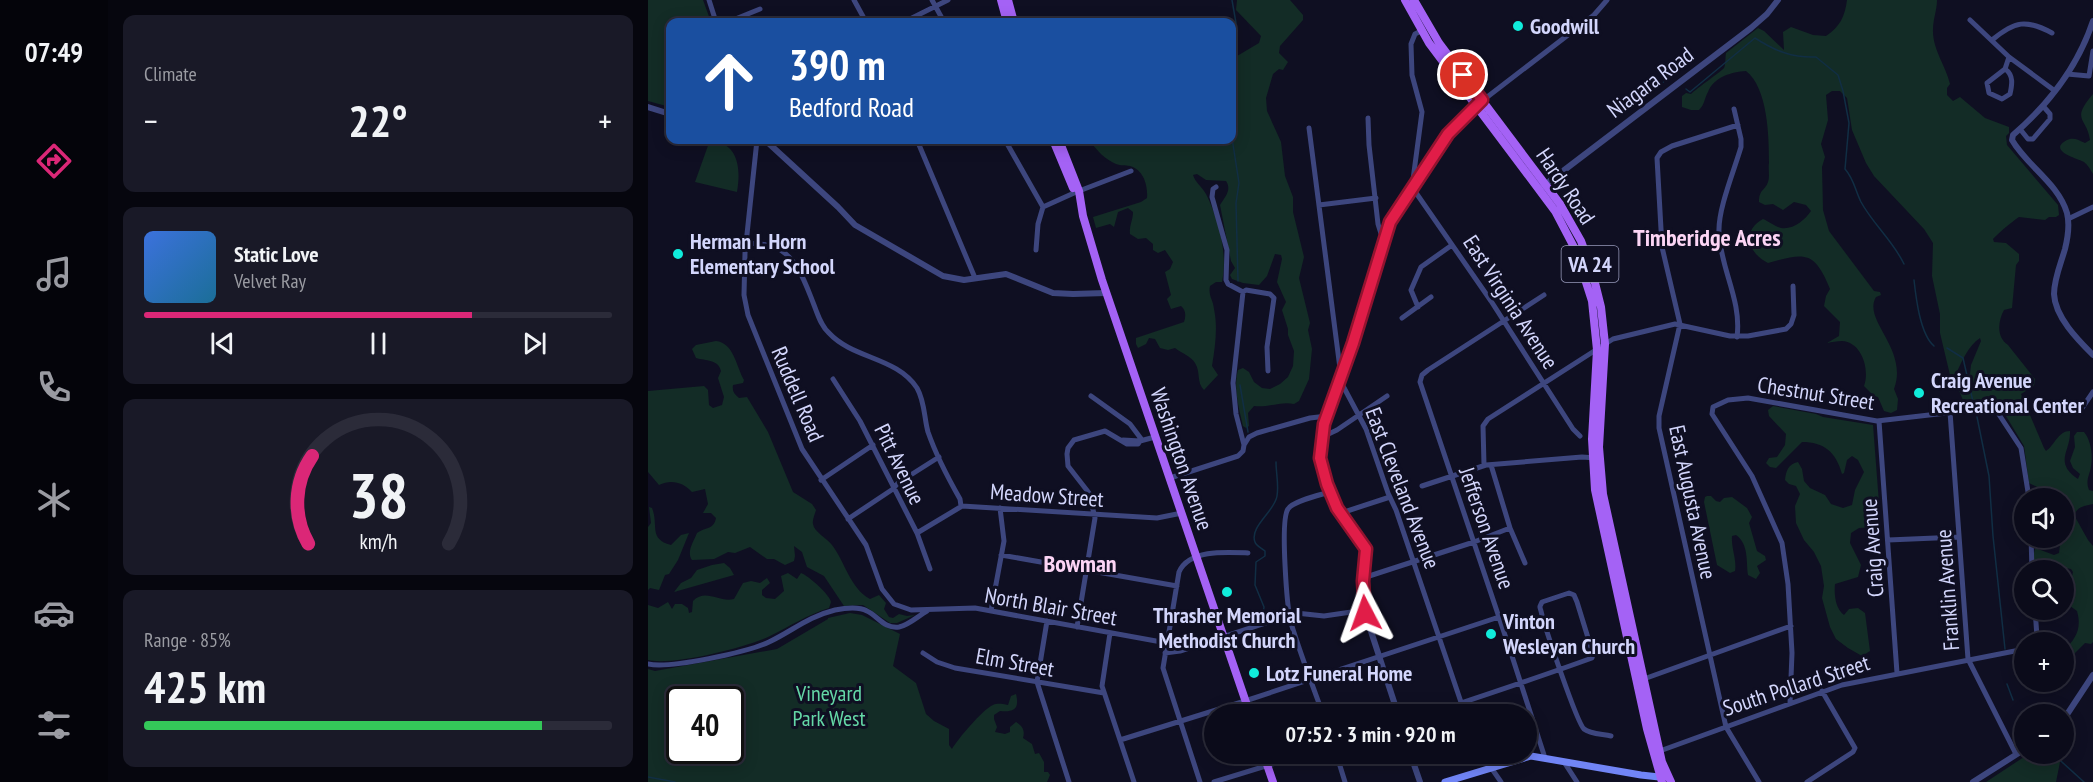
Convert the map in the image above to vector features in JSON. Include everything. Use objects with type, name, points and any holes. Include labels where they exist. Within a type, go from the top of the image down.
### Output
[{"type":"main road","points":[[1001,0],[1006,18]]},
{"type":"main road","points":[[1008,0],[1013,18]]},
{"type":"main road","name":"Hardy Road","points":[[1405,0],[1420,30],[1568,216],[1586,253],[1601,307],[1605,344],[1596,458]]},
{"type":"main road","name":"Hardy Road","points":[[1414,0],[1429,28],[1479,103]]},
{"type":"main road","name":"Washington Avenue","points":[[1055,144],[1077,192]]},
{"type":"main road","name":"Washington Avenue","points":[[1060,144],[1107,293],[1246,704]]},
{"type":"main road","name":"Hardy Road","points":[[1543,187],[1583,267],[1593,308],[1597,350],[1596,458]]},
{"type":"main road","name":"VA 24","points":[[1596,458],[1597,503],[1641,681],[1661,779],[1671,782]]},
{"type":"main road","points":[[1445,782],[1526,757],[1545,758],[1661,779]]},
{"type":"main road","points":[[1267,766],[1273,782]]},
{"type":"street","points":[[709,0],[715,18]]},
{"type":"street","points":[[854,0],[864,18]]},
{"type":"street","points":[[932,0],[942,18]]},
{"type":"street","points":[[912,18],[948,0]]},
{"type":"street","points":[[1395,704],[1365,610],[1365,546],[1341,513],[1330,492],[1320,458],[1327,416],[1342,375],[1383,240],[1393,216],[1412,186],[1448,134],[1479,103],[1591,17],[1607,0]]},
{"type":"street","name":"Niagara Road","points":[[1543,187],[1751,28],[1778,0]]},
{"type":"street","points":[[739,18],[760,9]]},
{"type":"street","points":[[1970,20],[2009,57],[2055,91]]},
{"type":"street","points":[[2093,21],[2085,44],[2067,74],[2043,106],[2013,135],[2013,142],[2055,190],[2064,206],[2068,219],[2068,238],[2055,283],[2054,297],[2068,325],[2093,355]]},
{"type":"street","points":[[1992,40],[2011,27],[2029,23],[2052,33]]},
{"type":"street","points":[[1412,186],[1422,112],[1412,75],[1411,44],[1412,37],[1420,30],[1429,28]]},
{"type":"street","points":[[2067,74],[2089,76],[2093,51]]},
{"type":"street","points":[[2005,69],[2010,75],[2012,87],[2010,94],[2002,99],[1989,93],[1987,83],[2005,69],[2009,57]]},
{"type":"street","points":[[2020,129],[2028,139],[2033,139],[2051,116],[2043,106]]},
{"type":"street","points":[[648,107],[666,113]]},
{"type":"street","points":[[1734,109],[1740,147],[1720,217],[1719,233],[1738,312],[1737,337]]},
{"type":"street","points":[[1368,118],[1378,224],[1383,240]]},
{"type":"street","name":"East Augusta Avenue","points":[[1738,125],[1671,146],[1661,152],[1657,158],[1662,247],[1680,324],[1659,416],[1659,428],[1726,727],[1759,782]]},
{"type":"street","name":"East Cleveland Avenue","points":[[1309,128],[1344,389],[1366,429],[1396,510],[1461,703]]},
{"type":"street","name":"Ruddell Road","points":[[757,144],[746,243],[744,295],[748,315],[796,437],[821,480],[866,545],[882,589],[894,604],[906,609],[928,610]]},
{"type":"street","points":[[770,144],[798,168],[855,225],[943,276],[958,280],[1006,274],[1053,293],[1107,293]]},
{"type":"street","points":[[919,144],[975,278]]},
{"type":"street","points":[[1007,144],[1043,207],[1038,224],[1036,250]]},
{"type":"street","points":[[1043,207],[1131,171]]},
{"type":"street","name":"East Virginia Avenue","points":[[1412,186],[1580,436]]},
{"type":"street","points":[[1216,187],[1212,189],[1212,197],[1226,244],[1226,282],[1243,292],[1246,290],[1270,294],[1274,298],[1268,333],[1268,371]]},
{"type":"street","points":[[1319,205],[1376,198]]},
{"type":"street","points":[[2068,219],[2093,207]]},
{"type":"street","points":[[746,243],[773,246],[790,259],[799,271],[822,324],[830,335],[889,365],[909,378],[921,397],[927,429],[960,499],[961,506]]},
{"type":"street","points":[[1418,306],[1411,290],[1421,267],[1452,245]]},
{"type":"street","points":[[1484,465],[1484,424],[1494,414],[1613,339],[1669,324],[1680,324],[1737,337],[1783,330],[1789,327],[1794,315],[1793,286]]},
{"type":"street","points":[[1243,292],[1233,383],[1236,414],[1244,445]]},
{"type":"street","points":[[1503,321],[1544,295]]},
{"type":"street","points":[[1402,318],[1431,297]]},
{"type":"street","name":"Jefferson Avenue","points":[[1503,321],[1428,370],[1420,378],[1424,396],[1545,758]]},
{"type":"street","name":"Pitt Avenue","points":[[833,379],[855,411],[873,445],[917,533],[930,569]]},
{"type":"street","points":[[2080,411],[2093,392]]},
{"type":"street","points":[[1091,396],[1130,424],[1141,440]]},
{"type":"street","points":[[1322,437],[1387,396]]},
{"type":"street","name":"Chestnut Street","points":[[1791,626],[1786,564],[1780,536],[1752,476],[1712,414],[1712,409],[1717,405],[1734,398],[1748,398],[1880,421],[1950,412],[1985,409],[1995,411],[2021,448],[2028,488]]},
{"type":"street","name":"Franklin Avenue","points":[[1950,412],[1968,659],[2014,750]]},
{"type":"street","points":[[1170,478],[1238,456],[1243,451],[1249,437],[1257,432],[1310,418],[1327,416]]},
{"type":"street","name":"Craig Avenue","points":[[1880,421],[1897,673]]},
{"type":"street","points":[[1077,627],[1095,520],[1089,493],[1068,466],[1068,448],[1074,440],[1105,431],[1124,440],[1155,437]]},
{"type":"street","points":[[821,480],[873,445]]},
{"type":"street","points":[[848,519],[939,457]]},
{"type":"street","points":[[1422,486],[1484,465],[1596,458]]},
{"type":"street","points":[[1491,465],[1510,528],[1524,563]]},
{"type":"street","points":[[1320,704],[1290,615],[1285,558],[1286,514],[1292,505],[1330,492]]},
{"type":"street","points":[[1341,513],[1390,497]]},
{"type":"street","name":"Meadow Street","points":[[917,533],[961,506],[1163,518],[1182,513]]},
{"type":"street","points":[[991,611],[1004,535],[1000,508]]},
{"type":"street","points":[[1364,579],[1510,528]]},
{"type":"street","points":[[1888,540],[1959,537]]},
{"type":"street","points":[[1200,782],[1164,674],[1165,653],[1179,572],[1184,563],[1215,552],[1248,553]]},
{"type":"street","points":[[1001,555],[1177,586]]},
{"type":"street","points":[[1458,704],[1560,670],[1593,656],[1575,597],[1568,593],[1542,602],[1540,611],[1560,670],[1581,726],[1589,732],[1611,736]]},
{"type":"street","name":"North Blair Street","points":[[928,610],[968,608],[991,611],[1167,643]]},
{"type":"street","points":[[648,664],[668,666],[751,648],[769,642],[805,620],[842,609],[862,609],[870,612],[882,623],[898,627],[906,625],[928,610]]},
{"type":"street","points":[[1165,653],[1180,651],[1299,613],[1324,616],[1365,610]]},
{"type":"street","points":[[1120,740],[1499,617]]},
{"type":"street","points":[[1047,621],[1037,682],[1069,782]]},
{"type":"street","points":[[1641,681],[1791,626],[1793,663],[1790,703]]},
{"type":"street","points":[[1110,633],[1101,680],[1134,782]]},
{"type":"street","name":"South Pollard Street","points":[[1656,752],[1822,691],[1897,673],[2014,650]]},
{"type":"street","name":"Elm Street","points":[[923,653],[946,666],[1104,693]]},
{"type":"street","points":[[2074,704],[2093,675]]},
{"type":"street","points":[[1807,782],[1853,752],[1855,748],[1822,691]]},
{"type":"street","points":[[1973,782],[2014,755]]},
{"type":"street","points":[[1564,762],[1577,782]]},
{"type":"street","points":[[1214,782],[1273,764]]},
{"type":"street","points":[[1339,764],[1345,782]]},
{"type":"street","points":[[1414,764],[1420,782]]},
{"type":"street","points":[[1489,764],[1501,782]]},
{"type":"green space","points":[[648,0],[703,0],[710,18],[666,18],[666,106],[648,101]]},
{"type":"green space","points":[[1237,0],[1290,0],[1303,15],[1303,20],[1280,46],[1279,53],[1288,62],[1283,70],[1279,69],[1273,74],[1266,98],[1267,111],[1281,142],[1285,176],[1293,197],[1293,212],[1304,257],[1299,278],[1310,323],[1308,330],[1312,349],[1309,379],[1299,401],[1294,404],[1254,406],[1248,413],[1249,426],[1246,428],[1243,426],[1237,398],[1238,370],[1243,368],[1249,372],[1254,382],[1262,388],[1270,389],[1288,377],[1293,366],[1294,351],[1282,310],[1286,302],[1277,282],[1281,255],[1275,254],[1267,276],[1259,285],[1232,279],[1230,275],[1235,268],[1231,261],[1220,205],[1227,193],[1228,184],[1226,181],[1206,180],[1197,174],[1193,175],[1206,194],[1215,215],[1224,260],[1222,282],[1216,282],[1210,286],[1216,323],[1212,366],[1218,375],[1204,390],[1200,384],[1197,366],[1188,356],[1175,348],[1168,350],[1160,348],[1155,339],[1149,338],[1146,344],[1138,348],[1136,344],[1136,338],[1184,322],[1185,311],[1181,306],[1171,309],[1167,299],[1171,295],[1165,272],[1170,269],[1173,262],[1165,250],[1158,253],[1153,250],[1153,244],[1146,238],[1138,239],[1130,234],[1133,212],[1128,208],[1118,212],[1114,227],[1110,224],[1096,228],[1093,217],[1141,202],[1147,198],[1147,193],[1146,184],[1139,171],[1108,160],[1092,144],[1236,144],[1236,57],[1259,43],[1261,36],[1236,10]]},
{"type":"green space","points":[[1847,0],[1937,0],[1933,36],[1950,84],[1947,88],[1947,95],[1953,101],[1960,97],[1985,118],[2009,127],[2009,133],[2006,136],[2007,145],[2058,205],[2059,215],[2056,217],[2049,217],[2045,220],[2019,217],[1993,239],[1994,242],[2006,243],[2019,254],[2012,308],[2004,310],[1999,329],[2001,338],[2035,379],[2034,386],[2021,394],[2044,448],[2046,451],[2062,433],[2070,431],[2065,462],[2066,467],[2078,479],[2080,474],[2073,468],[2070,461],[2075,447],[2074,436],[2077,432],[2084,432],[2091,448],[2092,462],[2087,483],[2089,490],[2093,491],[2093,504],[2080,508],[2074,515],[2074,488],[2039,488],[2029,483],[2024,446],[1998,407],[1990,404],[1968,407],[1965,405],[1955,381],[1970,374],[1980,338],[1969,349],[1956,374],[1950,375],[1940,333],[1940,314],[1932,276],[1933,243],[1924,229],[1874,176],[1866,163],[1852,130],[1847,98],[1840,91],[1832,91],[1826,95],[1828,120],[1821,144],[1825,157],[1822,167],[1823,210],[1829,231],[1874,291],[1880,292],[1881,295],[1876,297],[1873,306],[1875,315],[1896,361],[1897,375],[1894,389],[1898,399],[1897,410],[1891,413],[1884,411],[1878,397],[1864,386],[1865,365],[1855,346],[1842,341],[1827,343],[1839,336],[1840,322],[1824,306],[1830,289],[1819,267],[1813,261],[1800,257],[1768,263],[1761,259],[1752,248],[1750,236],[1752,230],[1763,219],[1785,228],[1798,224],[1811,211],[1806,205],[1794,202],[1783,210],[1773,204],[1765,205],[1759,202],[1760,195],[1769,180],[1768,140],[1763,101],[1753,79],[1746,71],[1729,74],[1714,83],[1699,110],[1682,107],[1682,96],[1686,93],[1691,94],[1724,68],[1726,53],[1758,28],[1784,50],[1783,32],[1791,27],[1813,35],[1826,36],[1835,29],[1845,11]]},
{"type":"green space","points":[[2093,94],[2093,174],[2084,162],[2066,154],[2060,148],[2061,144],[2069,139],[2085,143],[2090,140],[2081,114]]},
{"type":"green space","points":[[709,144],[727,146],[736,158],[738,166],[737,192],[695,182]]},
{"type":"green space","points":[[716,341],[727,346],[731,351],[744,380],[743,383],[733,385],[734,392],[739,398],[747,397],[768,432],[793,492],[812,504],[816,510],[814,527],[837,552],[857,588],[870,599],[879,595],[886,603],[884,609],[889,617],[893,618],[899,614],[915,615],[897,623],[890,623],[863,605],[844,606],[824,576],[807,567],[802,552],[794,546],[794,561],[785,565],[774,559],[767,559],[750,547],[735,553],[728,552],[714,559],[692,560],[690,550],[697,533],[711,526],[716,518],[711,513],[703,513],[708,504],[705,489],[692,492],[681,484],[672,482],[659,485],[648,472],[648,391],[704,386],[708,390],[709,405],[713,408],[722,405],[724,397],[718,378],[721,371],[719,367],[711,361],[696,358],[692,349],[696,345]]},
{"type":"green space","points":[[1773,406],[1873,425],[1880,516],[1874,527],[1859,528],[1851,533],[1850,543],[1861,565],[1858,577],[1835,584],[1837,605],[1844,615],[1849,609],[1858,608],[1865,613],[1870,651],[1862,656],[1836,639],[1830,627],[1822,598],[1824,586],[1821,566],[1796,523],[1795,506],[1800,494],[1796,486],[1785,480],[1788,468],[1798,462],[1804,481],[1810,488],[1825,495],[1831,504],[1843,508],[1852,505],[1855,490],[1864,472],[1858,460],[1852,456],[1847,460],[1842,474],[1833,454],[1823,446],[1810,442],[1802,442],[1776,468],[1770,467],[1766,463],[1769,458],[1777,457],[1785,445],[1786,434],[1769,416],[1768,410]]},
{"type":"green space","points":[[1707,496],[1720,502],[1724,498],[1732,497],[1747,508],[1752,517],[1749,523],[1757,551],[1765,556],[1766,560],[1757,566],[1760,573],[1756,579],[1748,575],[1745,548],[1736,535],[1732,536],[1735,571],[1730,573],[1717,565],[1704,502]]},
{"type":"green space","points":[[649,507],[652,508],[654,514],[659,539],[671,545],[681,535],[689,533],[678,560],[669,574],[665,575],[659,590],[650,588],[648,590],[648,527],[651,523]]},
{"type":"green space","points":[[2074,515],[2093,546],[2093,642],[2085,643],[2074,654],[2074,638],[2079,623],[2077,611],[2074,609],[2074,560],[2034,560],[2033,557],[2035,549],[2054,555],[2059,553],[2060,548],[2074,548]]},
{"type":"green space","points":[[724,563],[734,575],[674,592],[697,570]]},
{"type":"green space","points":[[788,573],[797,579],[801,573],[814,582],[830,599],[829,608],[770,636],[745,645],[691,658],[648,660],[648,605],[658,608],[668,602],[672,609],[675,604],[682,604],[688,608],[689,613],[692,612],[693,601],[698,597],[734,599],[743,583],[751,581],[760,583],[767,578],[770,583],[762,590],[762,595],[775,599],[784,591],[781,576]]},
{"type":"green space","name":"Vineyard Park West","points":[[850,613],[862,615],[900,634],[893,666],[916,683],[926,714],[949,729],[949,745],[952,749],[983,712],[995,704],[1008,705],[1011,696],[1016,694],[1017,704],[1014,709],[1000,711],[994,715],[997,727],[995,732],[1005,734],[1010,732],[1010,727],[1016,722],[1020,725],[1024,731],[1023,738],[1032,744],[1035,754],[1039,753],[1044,762],[1044,772],[1050,775],[1047,782],[648,782],[648,669],[655,671],[777,649],[828,619]]},
{"type":"green space","points":[[2014,764],[2060,764],[2056,782],[1986,782]]},
{"type":"waterway","points":[[1232,0],[1235,18]]},
{"type":"waterway","points":[[1686,89],[1690,92],[1755,38],[1784,53],[1816,57],[1838,75],[1843,91],[1849,123],[1845,169],[1861,202],[1904,264]]},
{"type":"waterway","points":[[1635,94],[1649,92],[1668,79]]},
{"type":"waterway","points":[[1233,144],[1239,183],[1236,203],[1238,281]]},
{"type":"waterway","points":[[1914,280],[1922,325],[1934,346]]},
{"type":"waterway","points":[[1947,348],[1963,358],[1974,406]]},
{"type":"waterway","points":[[1240,385],[1248,432]]},
{"type":"waterway","points":[[1977,417],[1989,476],[2005,649]]},
{"type":"waterway","points":[[1262,622],[1264,607],[1255,585],[1256,562],[1265,556],[1265,551],[1258,546],[1254,536],[1277,496],[1276,462]]},
{"type":"waterway","points":[[2007,684],[2013,700]]},
{"type":"waterway","points":[[2064,764],[2084,782]]},
{"type":"waterway","points":[[648,777],[675,782]]},
{"type":"place","name":"Goodwill","points":[[1518,26]]},
{"type":"place","name":"Herman L Horn Elementary School","points":[[678,254]]},
{"type":"place","name":"Craig Avenue Recreational Center","points":[[1919,393]]},
{"type":"place","name":"Thrasher Memorial Methodist Church","points":[[1227,592]]},
{"type":"place","name":"Vinton Wesleyan Church","points":[[1491,634]]},
{"type":"place","name":"Lotz Funeral Home","points":[[1254,673]]},
{"type":"district","name":"Timberidge Acres","points":[[1707,237]]},
{"type":"district","name":"Bowman","points":[[1080,563]]},
{"type":"route","points":[[1365,613],[1363,581],[1366,549],[1337,508],[1327,484],[1320,458],[1324,424],[1353,343],[1390,222],[1448,134],[1482,100],[1463,75]]}]
